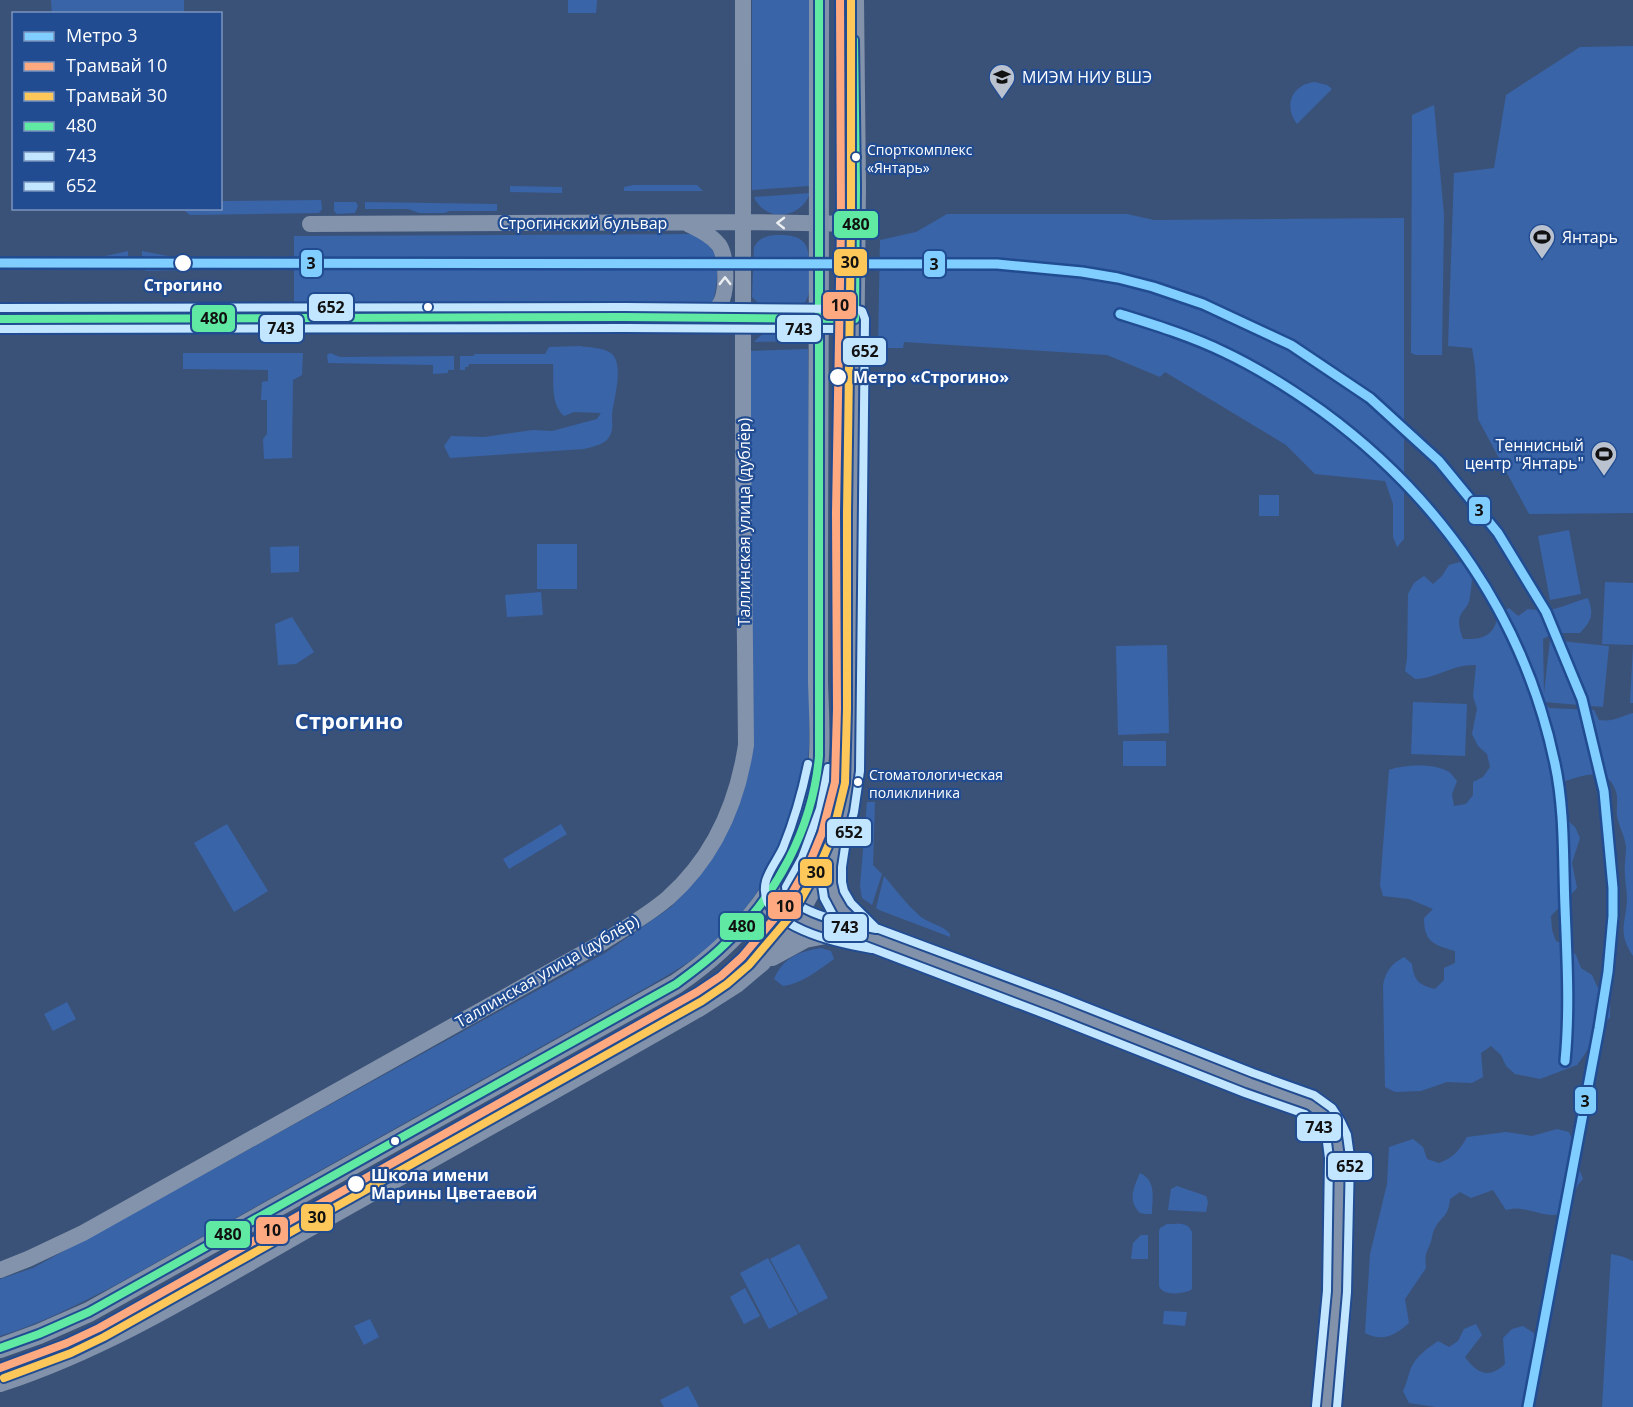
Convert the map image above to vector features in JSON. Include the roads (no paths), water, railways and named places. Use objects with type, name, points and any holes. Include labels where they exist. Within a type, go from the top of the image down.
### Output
[{"type":"main road","points":[[0,1348],[39,1335],[88,1312],[676,984],[708,961],[740,932],[776,884],[792,854],[803,826],[816,783],[819,763],[819,0]]},
{"type":"main road","points":[[854,0],[856,224],[850,771],[844,810],[835,845],[831,879],[834,894],[843,911],[870,937]]},
{"type":"main road","points":[[761,962],[797,916],[835,845]]},
{"type":"main road","points":[[776,884],[778,900],[784,908],[797,916],[836,932],[870,937],[1080,1016],[1249,1083],[1299,1100],[1323,1114],[1337,1139],[1340,1157],[1337,1292],[1326,1407]]},
{"type":"main road","points":[[0,1382],[72,1354],[192,1293],[700,1006],[736,983],[761,962],[800,940],[836,932]]},
{"type":"street","name":"Таллинская улица (дублёр)","points":[[0,1270],[83,1233],[603,942],[667,899],[689,877],[709,851],[723,825],[742,774],[746,745],[743,0]]},
{"type":"street","points":[[683,222],[698,228],[714,239],[725,257],[725,293],[720,304],[715,310],[689,317]]},
{"type":"street","name":"Строгинский бульвар","points":[[310,224],[743,222],[856,224]]},
{"type":"street","points":[[0,319],[689,317],[855,319]]},
{"type":"metro line","name":"3","points":[[0,263],[997,264],[1082,272],[1153,287],[1203,304],[1291,345],[1370,398],[1439,461],[1498,533],[1546,612],[1582,699],[1604,791],[1613,888],[1608,972],[1528,1407]]},
{"type":"metro line","name":"3","points":[[1120,314],[1186,336],[1224,352],[1274,379],[1322,411],[1365,445],[1404,482],[1440,523],[1472,566],[1523,660],[1541,711],[1555,764],[1563,836],[1567,965],[1565,1061]]},
{"type":"tram line","name":"10","points":[[0,1368],[67,1343],[99,1328],[697,992],[721,976],[742,957],[784,907],[810,862],[822,833],[835,782],[836,513],[841,224],[840,0]]},
{"type":"tram line","name":"30","points":[[4,1378],[71,1353],[104,1337],[702,1001],[749,965],[793,913],[819,867],[832,837],[845,783],[851,0]]},
{"type":"place","name":"МИЭМ НИУ ВШЭ","points":[[1002,100]]},
{"type":"place","name":"Спорткомплекс «Янтарь»","points":[[856,157]]},
{"type":"place","name":"Янтарь","points":[[1542,260]]},
{"type":"place","name":"Строгино","points":[[183,263]]},
{"type":"place","name":"Метро «Строгино»","points":[[838,377]]},
{"type":"place","name":"Теннисный центр \"Янтарь\"","points":[[1604,477]]},
{"type":"place","name":"Стоматологическая поликлиника","points":[[858,782]]},
{"type":"place","name":"Школа имени Марины Цветаевой","points":[[356,1184]]},
{"type":"district","name":"Строгино","points":[[349,720]]}]
